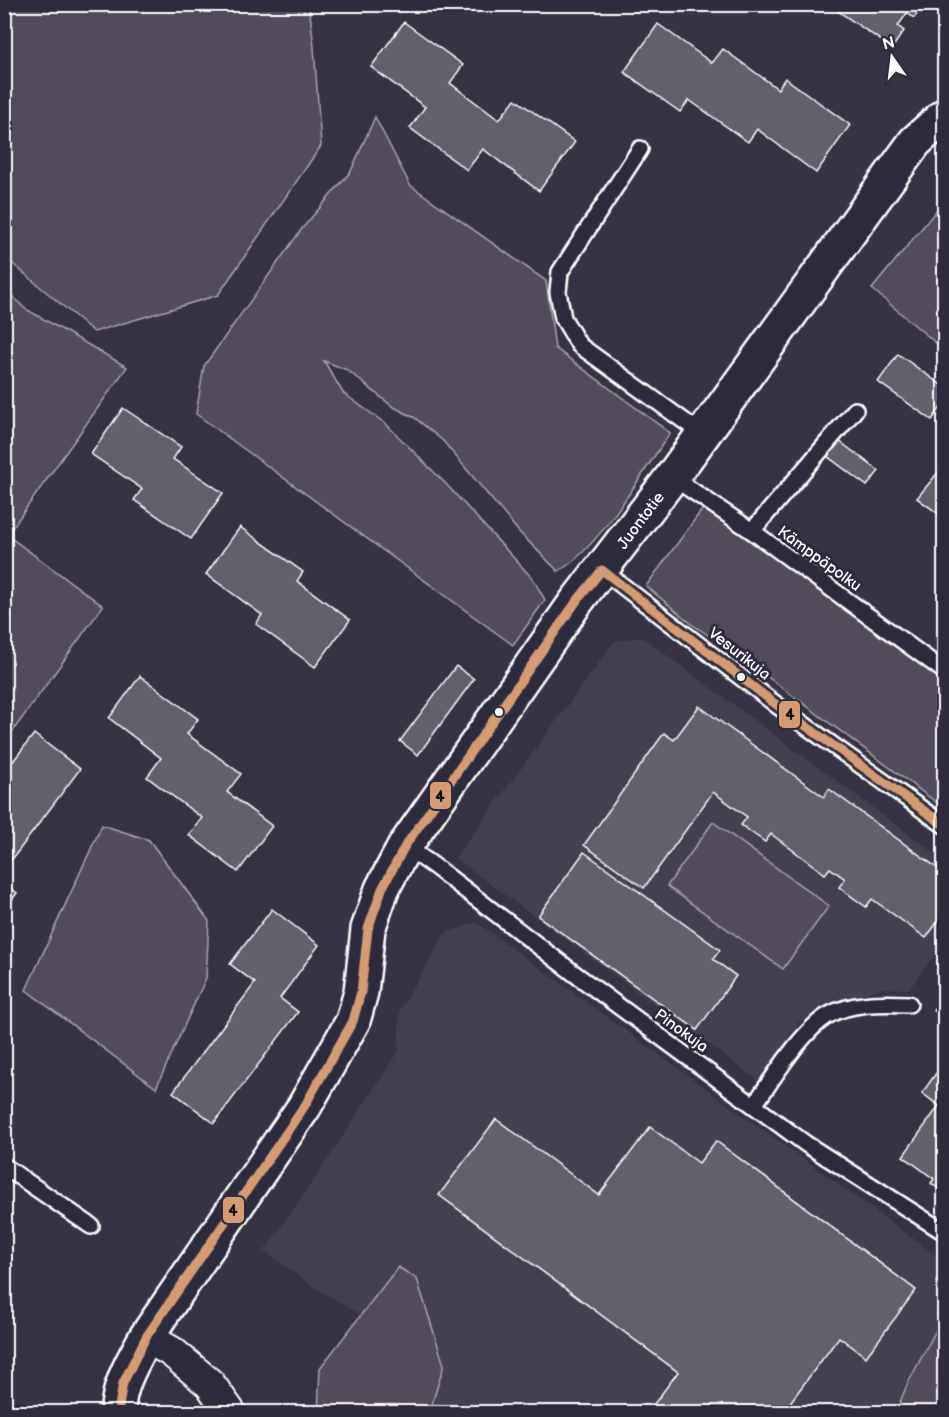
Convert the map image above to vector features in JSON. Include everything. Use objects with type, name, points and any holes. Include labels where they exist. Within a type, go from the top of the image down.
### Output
[{"type":"street","name":"Juontotie","points":[[118,1413],[118,1402],[125,1375],[146,1337],[304,1107],[353,1021],[361,992],[369,929],[382,889],[405,846],[576,602],[672,477],[915,142],[945,116]]},
{"type":"street","points":[[146,1337],[172,1352],[210,1384],[230,1413]]},
{"type":"lane","points":[[640,149],[560,272],[558,292],[562,318],[579,345],[702,434]]},
{"type":"lane","points":[[752,531],[855,410]]},
{"type":"lane","name":"Kämppäpolku","points":[[672,477],[752,531],[945,671]]},
{"type":"lane","name":"Vesurikuja","points":[[602,570],[778,706],[945,825]]},
{"type":"lane","name":"Pinokuja","points":[[405,846],[806,1144],[945,1232]]},
{"type":"lane","points":[[754,1105],[807,1033],[827,1016],[844,1009],[884,1003],[909,1004]]},
{"type":"lane","points":[[4,1166],[90,1226]]},
{"type":"shaded area","points":[[4,5],[309,5],[321,146],[218,295],[94,332],[13,264],[5,253]]},
{"type":"shaded area","points":[[375,117],[410,185],[546,281],[555,348],[670,433],[603,529],[573,561],[558,571],[519,532],[443,441],[415,418],[392,406],[347,370],[324,361],[343,393],[386,424],[446,484],[533,579],[545,600],[513,645],[196,414],[204,366],[301,230],[351,171]]},
{"type":"shaded area","points":[[944,201],[944,350],[872,289]]},
{"type":"shaded area","points":[[5,288],[24,308],[127,367],[7,535],[103,606],[5,742]]},
{"type":"shaded area","points":[[704,507],[944,679],[944,808],[738,655],[693,625],[646,586]]},
{"type":"shaded area","points":[[642,637],[944,860],[944,942],[909,989],[882,988],[832,1002],[798,1023],[760,1082],[455,858],[615,641]]},
{"type":"shaded area","points":[[713,822],[829,906],[783,969],[667,886]]},
{"type":"shaded area","points":[[102,825],[149,840],[209,921],[206,978],[156,1088],[26,990]]},
{"type":"shaded area","points":[[476,922],[944,1261],[944,1325],[908,1412],[427,1412],[411,1380],[361,1315],[318,1290],[264,1251],[398,1052],[400,1010],[445,933]]},
{"type":"shaded area","points":[[398,1267],[417,1279],[444,1365],[432,1404],[447,1412],[318,1412],[320,1368]]},
{"type":"shaded area","points":[[944,1315],[944,1412],[896,1412],[907,1385]]},
{"type":"building","points":[[843,4],[924,4],[914,18],[907,13],[898,26],[904,31],[892,48],[838,11]]},
{"type":"building","points":[[404,22],[463,65],[450,83],[499,120],[515,99],[575,142],[539,191],[483,149],[467,170],[410,128],[425,107],[371,67]]},
{"type":"building","points":[[658,24],[712,63],[723,49],[778,89],[785,78],[850,125],[816,173],[757,129],[748,142],[689,100],[680,112],[624,72]]},
{"type":"building","points":[[898,354],[944,387],[944,403],[932,420],[878,382]]},
{"type":"building","points":[[123,408],[181,447],[173,459],[223,493],[191,539],[134,500],[142,489],[91,454]]},
{"type":"building","points":[[839,441],[879,471],[867,486],[827,456]]},
{"type":"building","points":[[944,465],[944,518],[917,498]]},
{"type":"building","points":[[240,527],[303,572],[297,581],[350,620],[315,667],[256,624],[262,615],[206,574]]},
{"type":"building","points":[[456,666],[474,679],[418,755],[400,741]]},
{"type":"building","points":[[140,676],[198,719],[187,734],[241,774],[227,792],[272,826],[238,872],[189,835],[202,818],[147,777],[161,758],[109,718]]},
{"type":"building","points":[[699,706],[824,797],[829,789],[944,873],[944,913],[926,938],[872,899],[866,907],[839,887],[845,879],[830,868],[825,874],[771,834],[765,842],[741,825],[747,817],[713,792],[644,888],[584,845],[664,733],[674,740]]},
{"type":"building","points":[[34,734],[80,769],[4,870],[4,773]]},
{"type":"building","points":[[584,852],[720,950],[713,959],[736,976],[697,1030],[538,916]]},
{"type":"building","points":[[4,884],[17,893],[4,910]]},
{"type":"building","points":[[272,909],[319,945],[280,998],[298,1012],[214,1123],[173,1092],[255,983],[230,964]]},
{"type":"building","points":[[944,994],[944,1018],[933,1010]]},
{"type":"building","points":[[944,1062],[944,1193],[931,1183],[934,1179],[903,1156],[939,1106],[922,1093]]},
{"type":"building","points":[[496,1119],[599,1195],[650,1127],[699,1163],[716,1141],[916,1290],[866,1357],[839,1337],[783,1412],[648,1412],[678,1372],[439,1195]]},
{"type":"transit line","name":"4","points":[[118,1412],[123,1383],[146,1337],[304,1107],[353,1021],[361,992],[368,929],[382,889],[405,846],[576,602],[602,570],[778,706],[944,825]]}]
